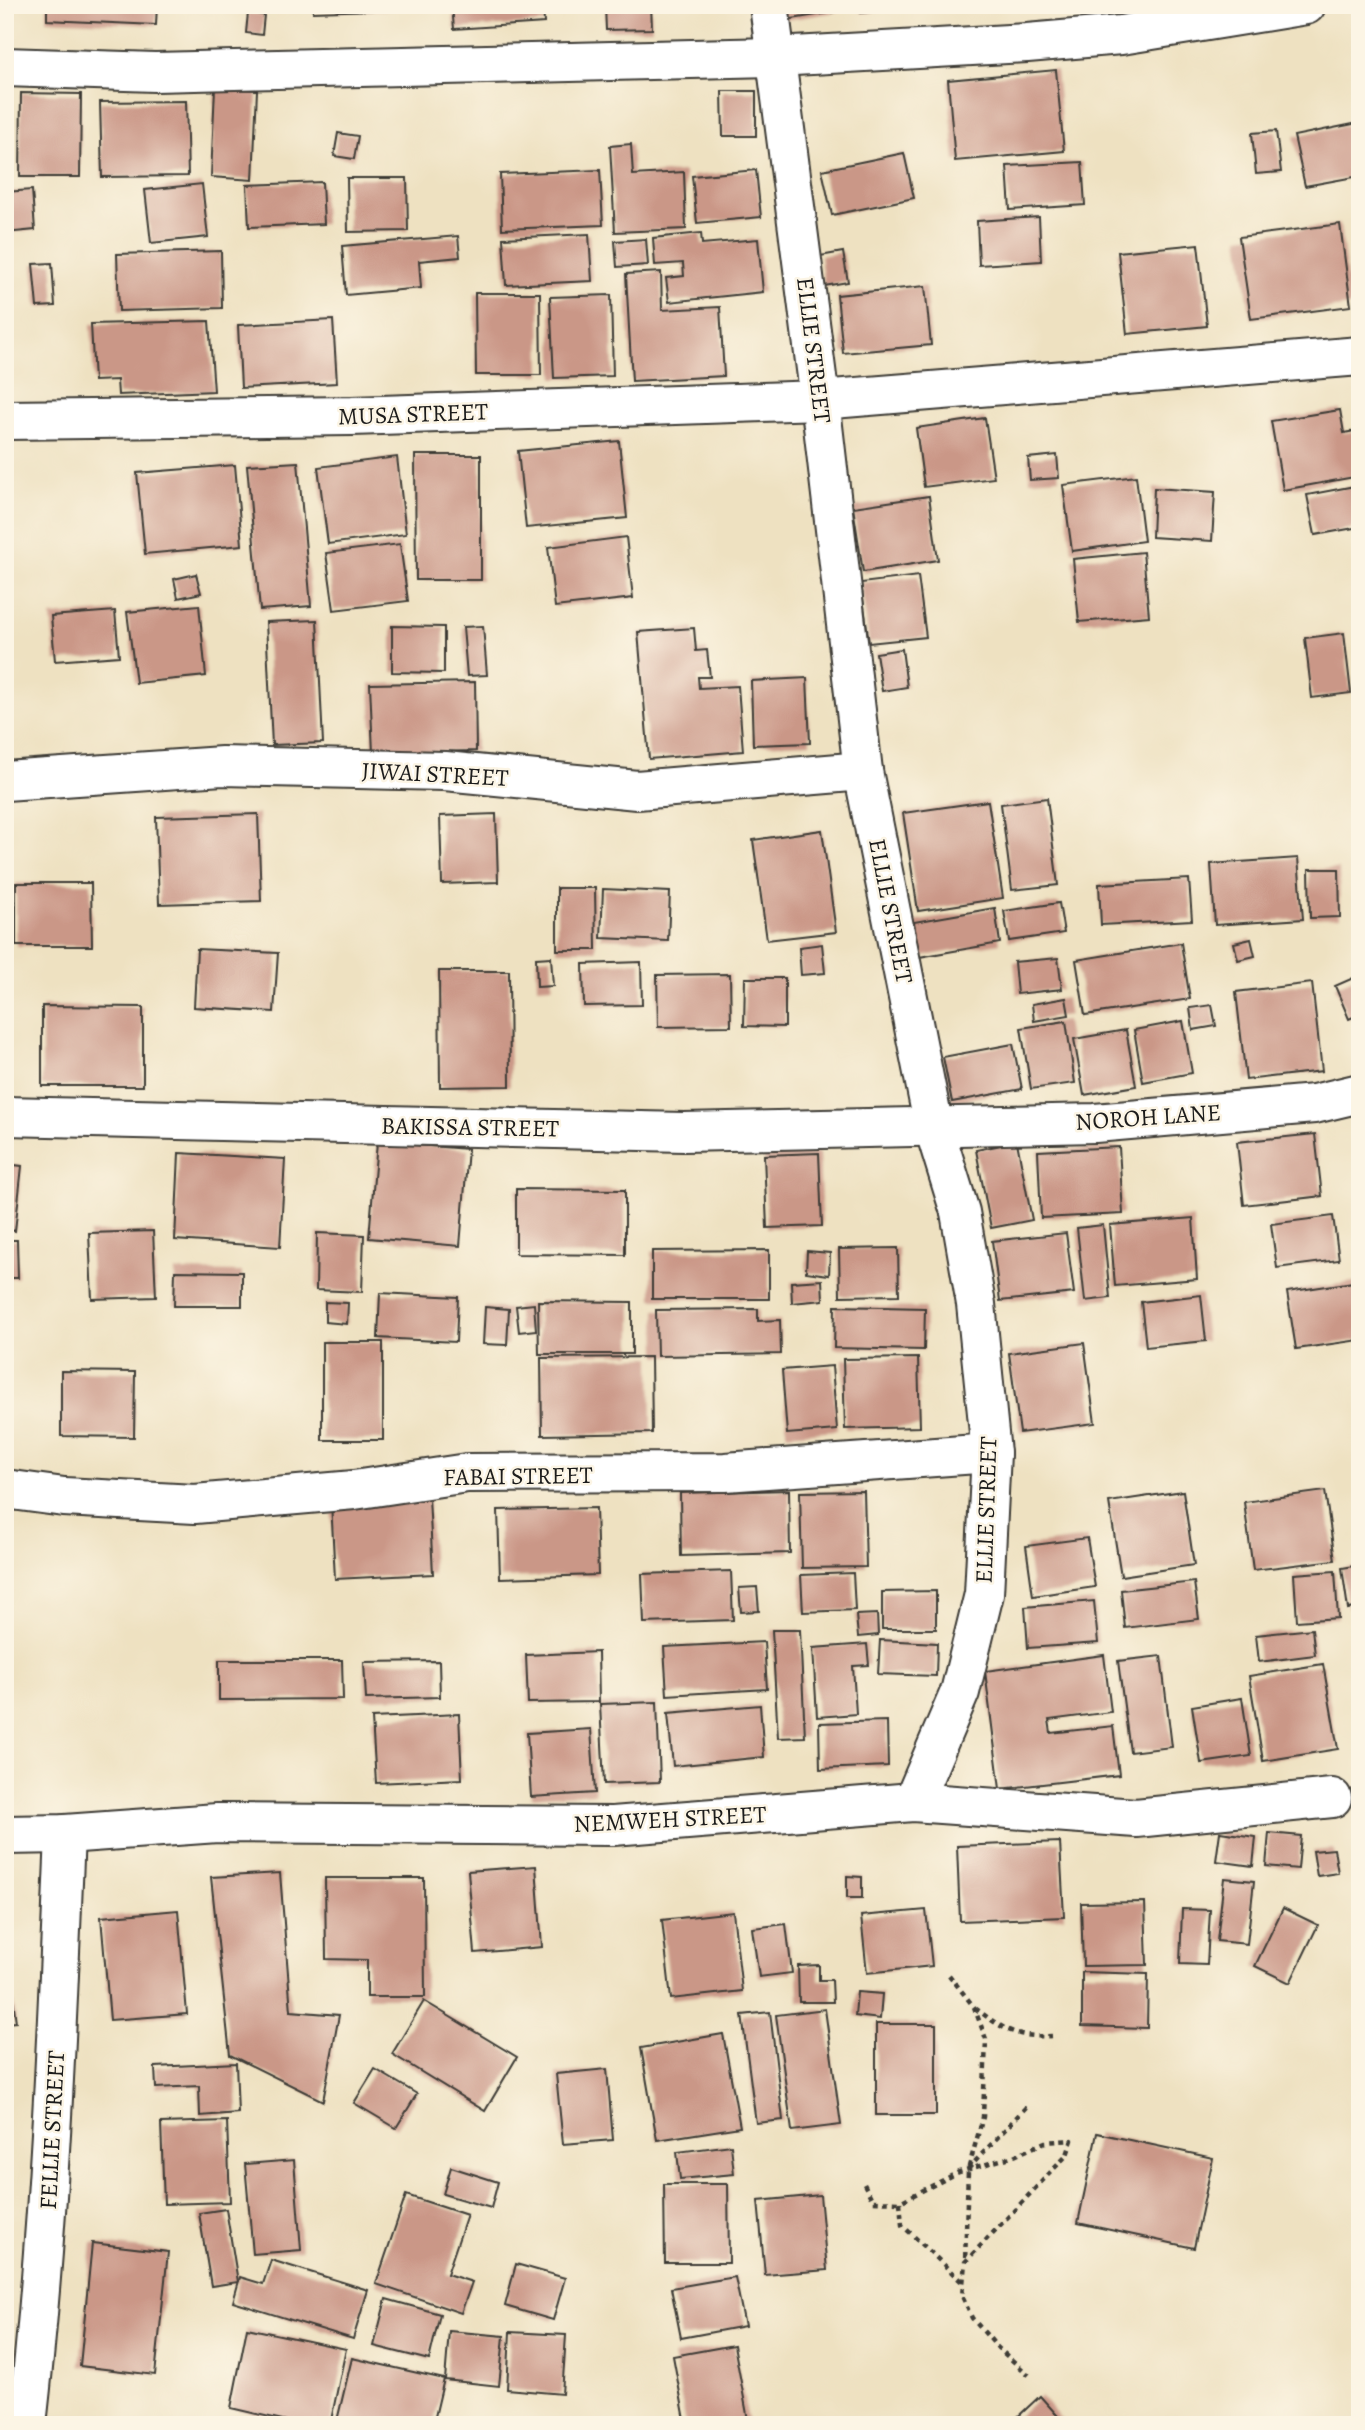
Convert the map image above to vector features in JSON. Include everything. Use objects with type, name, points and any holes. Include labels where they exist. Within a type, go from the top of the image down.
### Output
[{"type":"street","name":"ELLIE STREET","points":[[769,5],[820,400],[863,771],[934,1128],[960,1212],[976,1304],[991,1453],[984,1594],[960,1692],[913,1802]]},
{"type":"street","points":[[5,67],[155,72],[776,57],[1013,44],[1122,20],[1306,5]]},
{"type":"street","name":"MUSA STREET","points":[[5,421],[352,416],[820,400],[1360,356]]},
{"type":"street","name":"JIWAI STREET","points":[[5,781],[222,766],[445,771],[637,790],[863,771]]},
{"type":"street","name":"NOROH LANE","points":[[934,1128],[1095,1123],[1314,1104],[1360,1093]]},
{"type":"street","name":"BAKISSA STREET","points":[[5,1116],[684,1132],[934,1128]]},
{"type":"street","name":"FABAI STREET","points":[[5,1489],[64,1497],[195,1504],[354,1490],[467,1473],[725,1472],[991,1453]]},
{"type":"street","name":"NEMWEH STREET","points":[[5,1835],[65,1834],[217,1823],[613,1826],[913,1802],[1136,1818],[1332,1798]]},
{"type":"street","name":"FELLIE STREET","points":[[27,2425],[41,2297],[57,2057],[65,1834]]},
{"type":"path","points":[[949,1975],[974,2007],[1003,2029],[1030,2037],[1052,2036]]},
{"type":"path","points":[[974,2007],[986,2039],[984,2117],[968,2170],[962,2296],[972,2318],[998,2347],[1029,2375]]},
{"type":"path","points":[[968,2170],[1027,2106]]},
{"type":"path","points":[[864,2184],[873,2200],[900,2202],[928,2186],[1014,2156],[1045,2142],[1072,2140],[1067,2155],[965,2262]]},
{"type":"path","points":[[900,2202],[902,2225],[963,2283]]},
{"type":"building","points":[[47,5],[157,5],[156,25],[47,20]]},
{"type":"building","points":[[313,5],[407,5],[407,9],[313,12]]},
{"type":"building","points":[[452,5],[543,5],[544,23],[454,29]]},
{"type":"building","points":[[605,5],[651,5],[652,29],[606,30]]},
{"type":"building","points":[[776,5],[853,5],[854,9],[779,21]]},
{"type":"building","points":[[860,5],[931,5],[931,7],[861,13]]},
{"type":"building","points":[[248,13],[264,15],[262,35],[246,33]]},
{"type":"building","points":[[1056,70],[1064,151],[955,161],[948,80]]},
{"type":"building","points":[[215,88],[257,90],[253,180],[211,177]]},
{"type":"building","points":[[722,91],[756,91],[756,136],[723,136]]},
{"type":"building","points":[[21,93],[81,94],[80,177],[20,177]]},
{"type":"building","points":[[186,101],[188,176],[102,177],[100,102]]},
{"type":"building","points":[[1358,123],[1360,176],[1305,186],[1294,136]]},
{"type":"building","points":[[1276,131],[1281,172],[1256,174],[1252,133]]},
{"type":"building","points":[[338,133],[358,136],[354,159],[334,156]]},
{"type":"building","points":[[631,144],[633,175],[684,172],[686,229],[615,232],[610,146]]},
{"type":"building","points":[[904,153],[914,198],[832,215],[822,170]]},
{"type":"building","points":[[1082,162],[1085,205],[1010,210],[1007,166]]},
{"type":"building","points":[[600,170],[603,225],[502,229],[500,174]]},
{"type":"building","points":[[756,170],[761,217],[697,223],[692,176]]},
{"type":"building","points":[[347,178],[407,178],[408,231],[348,232]]},
{"type":"building","points":[[322,182],[324,224],[249,227],[247,185]]},
{"type":"building","points":[[202,184],[208,237],[151,243],[145,190]]},
{"type":"building","points":[[32,190],[35,230],[5,233],[5,192]]},
{"type":"building","points":[[1039,217],[1041,261],[979,265],[977,221]]},
{"type":"building","points":[[1340,224],[1351,306],[1251,319],[1239,237]]},
{"type":"building","points":[[701,233],[702,244],[758,239],[763,292],[669,302],[666,278],[684,276],[683,263],[655,265],[653,238]]},
{"type":"building","points":[[589,234],[592,281],[506,285],[503,238]]},
{"type":"building","points":[[458,236],[460,257],[419,261],[421,288],[346,295],[342,246]]},
{"type":"building","points":[[646,239],[648,265],[617,267],[615,241]]},
{"type":"building","points":[[1198,244],[1207,326],[1127,334],[1118,252]]},
{"type":"building","points":[[221,251],[222,308],[119,311],[117,254]]},
{"type":"building","points":[[843,252],[848,282],[824,286],[820,256]]},
{"type":"building","points":[[52,263],[55,306],[37,307],[33,264]]},
{"type":"building","points":[[661,272],[662,310],[720,307],[724,376],[632,381],[626,274]]},
{"type":"building","points":[[925,286],[931,345],[843,353],[837,295]]},
{"type":"building","points":[[475,293],[540,293],[541,375],[476,375]]},
{"type":"building","points":[[611,295],[613,376],[554,378],[550,297]]},
{"type":"building","points":[[333,320],[337,383],[241,388],[238,325]]},
{"type":"building","points":[[209,321],[214,391],[118,395],[117,380],[94,381],[91,324]]},
{"type":"building","points":[[1340,410],[1344,433],[1360,430],[1360,476],[1283,490],[1271,421]]},
{"type":"building","points":[[985,418],[994,478],[924,487],[916,428]]},
{"type":"building","points":[[619,441],[627,518],[526,528],[518,451]]},
{"type":"building","points":[[415,455],[481,455],[481,580],[416,580]]},
{"type":"building","points":[[1057,455],[1059,478],[1030,480],[1028,458]]},
{"type":"building","points":[[397,457],[406,534],[328,544],[318,467]]},
{"type":"building","points":[[298,462],[311,606],[260,610],[247,465]]},
{"type":"building","points":[[235,465],[242,545],[145,554],[137,473]]},
{"type":"building","points":[[1136,476],[1144,541],[1072,551],[1063,485]]},
{"type":"building","points":[[1360,485],[1360,527],[1315,535],[1307,495]]},
{"type":"building","points":[[1154,488],[1215,492],[1212,541],[1152,537]]},
{"type":"building","points":[[929,496],[938,560],[863,572],[853,507]]},
{"type":"building","points":[[626,537],[633,598],[555,607],[548,547]]},
{"type":"building","points":[[400,544],[408,601],[334,610],[326,553]]},
{"type":"building","points":[[1143,552],[1149,616],[1079,622],[1073,559]]},
{"type":"building","points":[[196,574],[201,593],[178,598],[174,579]]},
{"type":"building","points":[[918,576],[926,637],[869,643],[861,583]]},
{"type":"building","points":[[199,605],[206,676],[136,683],[127,612]]},
{"type":"building","points":[[115,611],[119,656],[55,661],[51,616]]},
{"type":"building","points":[[317,620],[323,743],[272,745],[266,622]]},
{"type":"building","points":[[392,626],[444,627],[444,673],[392,672]]},
{"type":"building","points":[[483,626],[487,675],[467,676],[463,627]]},
{"type":"building","points":[[694,628],[696,651],[707,650],[710,677],[698,677],[699,688],[738,686],[743,751],[649,759],[638,632]]},
{"type":"building","points":[[1344,633],[1351,693],[1312,698],[1305,638]]},
{"type":"building","points":[[902,649],[907,687],[882,691],[876,653]]},
{"type":"building","points":[[807,678],[810,743],[753,745],[751,681]]},
{"type":"building","points":[[475,682],[476,751],[373,753],[370,684]]},
{"type":"building","points":[[1047,798],[1058,885],[1012,890],[1001,804]]},
{"type":"building","points":[[988,801],[1003,898],[918,911],[903,813]]},
{"type":"building","points":[[258,814],[261,901],[159,904],[156,817]]},
{"type":"building","points":[[496,814],[498,882],[442,884],[440,816]]},
{"type":"building","points":[[822,830],[836,932],[767,940],[753,840]]},
{"type":"building","points":[[1298,858],[1303,919],[1215,925],[1211,864]]},
{"type":"building","points":[[1309,869],[1339,869],[1340,917],[1310,918]]},
{"type":"building","points":[[1189,879],[1192,920],[1101,925],[1099,884]]},
{"type":"building","points":[[16,883],[91,883],[92,946],[16,946]]},
{"type":"building","points":[[557,888],[595,888],[596,950],[557,950]]},
{"type":"building","points":[[603,889],[670,892],[668,941],[601,938]]},
{"type":"building","points":[[1059,903],[1064,933],[1009,941],[1004,911]]},
{"type":"building","points":[[995,908],[1000,943],[919,957],[914,922]]},
{"type":"building","points":[[1251,939],[1255,956],[1238,960],[1234,943]]},
{"type":"building","points":[[1181,943],[1190,999],[1085,1015],[1076,960]]},
{"type":"building","points":[[822,944],[825,973],[801,975],[799,947]]},
{"type":"building","points":[[197,949],[278,953],[274,1012],[194,1007]]},
{"type":"building","points":[[551,957],[553,986],[537,987],[536,958]]},
{"type":"building","points":[[1058,958],[1062,989],[1017,994],[1014,962]]},
{"type":"building","points":[[641,962],[642,1005],[584,1006],[583,964]]},
{"type":"building","points":[[439,971],[509,971],[510,1086],[440,1087]]},
{"type":"building","points":[[730,974],[731,1026],[658,1027],[657,975]]},
{"type":"building","points":[[1360,975],[1360,1014],[1349,1019],[1335,986]]},
{"type":"building","points":[[745,978],[785,978],[785,1027],[744,1026]]},
{"type":"building","points":[[1312,983],[1322,1071],[1246,1080],[1236,992]]},
{"type":"building","points":[[1066,998],[1069,1015],[1034,1021],[1032,1004]]},
{"type":"building","points":[[1212,1005],[1216,1026],[1193,1030],[1190,1008]]},
{"type":"building","points":[[42,1006],[143,1007],[143,1086],[42,1086]]},
{"type":"building","points":[[1066,1021],[1075,1083],[1031,1089],[1021,1028]]},
{"type":"building","points":[[1183,1021],[1192,1073],[1143,1082],[1134,1030]]},
{"type":"building","points":[[1126,1030],[1136,1086],[1084,1095],[1074,1039]]},
{"type":"building","points":[[1013,1044],[1022,1089],[952,1102],[943,1057]]},
{"type":"building","points":[[1315,1134],[1322,1196],[1244,1205],[1237,1142]]},
{"type":"building","points":[[377,1142],[468,1149],[460,1246],[369,1238]]},
{"type":"building","points":[[1017,1142],[1032,1220],[991,1228],[976,1150]]},
{"type":"building","points":[[1119,1147],[1123,1214],[1041,1218],[1038,1151]]},
{"type":"building","points":[[179,1153],[285,1159],[280,1247],[175,1240]]},
{"type":"building","points":[[819,1153],[822,1226],[767,1228],[764,1155]]},
{"type":"building","points":[[5,1164],[22,1166],[15,1231],[5,1229]]},
{"type":"building","points":[[516,1189],[625,1190],[625,1255],[516,1254]]},
{"type":"building","points":[[1333,1216],[1339,1260],[1277,1268],[1271,1224]]},
{"type":"building","points":[[1193,1218],[1197,1279],[1115,1286],[1110,1225]]},
{"type":"building","points":[[1103,1225],[1110,1298],[1085,1301],[1077,1228]]},
{"type":"building","points":[[153,1231],[156,1297],[92,1299],[89,1233]]},
{"type":"building","points":[[317,1233],[364,1235],[362,1292],[316,1290]]},
{"type":"building","points":[[1066,1233],[1074,1293],[1000,1301],[992,1241]]},
{"type":"building","points":[[5,1240],[17,1240],[18,1278],[5,1278]]},
{"type":"building","points":[[898,1248],[899,1295],[840,1296],[839,1249]]},
{"type":"building","points":[[769,1250],[769,1299],[652,1299],[652,1251]]},
{"type":"building","points":[[807,1251],[830,1253],[829,1275],[806,1272]]},
{"type":"building","points":[[175,1271],[242,1272],[242,1306],[174,1306]]},
{"type":"building","points":[[822,1280],[823,1300],[792,1303],[791,1282]]},
{"type":"building","points":[[1360,1281],[1360,1340],[1296,1349],[1287,1292]]},
{"type":"building","points":[[380,1293],[458,1297],[456,1342],[378,1338]]},
{"type":"building","points":[[1201,1295],[1206,1341],[1146,1347],[1141,1302]]},
{"type":"building","points":[[538,1301],[632,1302],[632,1354],[539,1354]]},
{"type":"building","points":[[325,1302],[348,1303],[347,1324],[325,1322]]},
{"type":"building","points":[[534,1304],[536,1330],[519,1332],[516,1306]]},
{"type":"building","points":[[835,1306],[925,1308],[924,1350],[834,1348]]},
{"type":"building","points":[[485,1307],[509,1309],[507,1345],[483,1344]]},
{"type":"building","points":[[758,1309],[758,1321],[780,1320],[781,1354],[657,1356],[656,1310]]},
{"type":"building","points":[[322,1342],[383,1342],[383,1440],[322,1440]]},
{"type":"building","points":[[1084,1343],[1095,1423],[1020,1433],[1009,1353]]},
{"type":"building","points":[[651,1357],[652,1433],[542,1435],[541,1358]]},
{"type":"building","points":[[918,1358],[920,1427],[845,1429],[843,1359]]},
{"type":"building","points":[[832,1366],[837,1430],[787,1434],[782,1370]]},
{"type":"building","points":[[61,1371],[135,1372],[134,1437],[61,1436]]},
{"type":"building","points":[[789,1490],[790,1553],[681,1556],[680,1493]]},
{"type":"building","points":[[864,1491],[866,1567],[802,1568],[800,1492]]},
{"type":"building","points":[[1183,1491],[1194,1565],[1121,1576],[1109,1502]]},
{"type":"building","points":[[1325,1491],[1335,1560],[1253,1570],[1244,1502]]},
{"type":"building","points":[[429,1497],[433,1574],[335,1579],[331,1501]]},
{"type":"building","points":[[596,1508],[598,1575],[500,1578],[498,1510]]},
{"type":"building","points":[[1087,1538],[1095,1587],[1033,1596],[1026,1546]]},
{"type":"building","points":[[1360,1565],[1360,1607],[1348,1609],[1342,1568]]},
{"type":"building","points":[[731,1571],[733,1620],[644,1623],[642,1574]]},
{"type":"building","points":[[1335,1571],[1338,1618],[1297,1621],[1294,1574]]},
{"type":"building","points":[[853,1573],[855,1610],[803,1612],[801,1575]]},
{"type":"building","points":[[1194,1582],[1199,1619],[1125,1628],[1121,1590]]},
{"type":"building","points":[[757,1587],[759,1611],[741,1612],[739,1588]]},
{"type":"building","points":[[936,1591],[936,1629],[882,1629],[882,1592]]},
{"type":"building","points":[[1094,1601],[1098,1643],[1028,1648],[1025,1607]]},
{"type":"building","points":[[877,1614],[878,1635],[858,1637],[856,1615]]},
{"type":"building","points":[[1312,1629],[1315,1655],[1259,1662],[1256,1635]]},
{"type":"building","points":[[772,1630],[800,1630],[805,1737],[778,1738]]},
{"type":"building","points":[[880,1640],[937,1643],[936,1676],[878,1674]]},
{"type":"building","points":[[764,1642],[767,1689],[667,1695],[664,1647]]},
{"type":"building","points":[[867,1644],[869,1665],[853,1666],[856,1714],[817,1717],[813,1648]]},
{"type":"building","points":[[598,1652],[599,1702],[528,1703],[526,1655]]},
{"type":"building","points":[[1104,1655],[1111,1712],[1049,1720],[1051,1733],[1113,1726],[1119,1775],[1000,1789],[985,1671]]},
{"type":"building","points":[[1161,1656],[1172,1747],[1130,1752],[1118,1661]]},
{"type":"building","points":[[219,1660],[342,1660],[343,1699],[219,1700]]},
{"type":"building","points":[[439,1661],[440,1697],[366,1699],[364,1662]]},
{"type":"building","points":[[1323,1664],[1338,1749],[1263,1761],[1249,1676]]},
{"type":"building","points":[[1242,1698],[1251,1756],[1201,1763],[1192,1706]]},
{"type":"building","points":[[657,1702],[660,1782],[604,1784],[600,1704]]},
{"type":"building","points":[[760,1705],[764,1757],[673,1766],[668,1713]]},
{"type":"building","points":[[459,1714],[462,1779],[376,1783],[372,1718]]},
{"type":"building","points":[[887,1721],[888,1766],[820,1769],[819,1723]]},
{"type":"building","points":[[591,1729],[595,1793],[531,1797],[527,1733]]},
{"type":"building","points":[[1220,1832],[1256,1837],[1253,1866],[1216,1861]]},
{"type":"building","points":[[1269,1833],[1301,1836],[1298,1869],[1266,1866]]},
{"type":"building","points":[[1060,1842],[1064,1917],[960,1921],[957,1846]]},
{"type":"building","points":[[1334,1849],[1338,1873],[1317,1876],[1313,1851]]},
{"type":"building","points":[[536,1866],[542,1947],[475,1953],[468,1871]]},
{"type":"building","points":[[280,1873],[291,2011],[339,2015],[323,2101],[230,2055],[211,1877]]},
{"type":"building","points":[[847,1876],[862,1877],[862,1898],[847,1898]]},
{"type":"building","points":[[325,1878],[424,1878],[425,1997],[367,1997],[367,1960],[326,1959]]},
{"type":"building","points":[[1224,1878],[1254,1881],[1247,1944],[1217,1941]]},
{"type":"building","points":[[1145,1902],[1147,1965],[1083,1966],[1081,1903]]},
{"type":"building","points":[[1283,1908],[1318,1925],[1290,1983],[1255,1966]]},
{"type":"building","points":[[1182,1909],[1210,1910],[1207,1965],[1180,1964]]},
{"type":"building","points":[[178,1910],[187,2014],[110,2020],[101,1917]]},
{"type":"building","points":[[926,1910],[932,1966],[867,1973],[861,1916]]},
{"type":"building","points":[[733,1912],[742,1991],[671,1999],[662,1920]]},
{"type":"building","points":[[786,1924],[792,1973],[759,1977],[752,1928]]},
{"type":"building","points":[[819,1965],[819,1980],[832,1980],[833,2002],[799,2002],[798,1966]]},
{"type":"building","points":[[1082,1972],[1148,1974],[1147,2028],[1082,2026]]},
{"type":"building","points":[[11,1983],[16,2022],[5,2023],[5,1984]]},
{"type":"building","points":[[857,1992],[882,1994],[880,2019],[855,2016]]},
{"type":"building","points":[[424,2001],[517,2057],[485,2111],[392,2054]]},
{"type":"building","points":[[825,2009],[841,2125],[792,2131],[776,2015]]},
{"type":"building","points":[[770,2012],[783,2120],[756,2123],[742,2015]]},
{"type":"building","points":[[876,2024],[936,2024],[936,2115],[876,2115]]},
{"type":"building","points":[[723,2034],[740,2127],[657,2140],[641,2048]]},
{"type":"building","points":[[236,2063],[238,2113],[200,2116],[199,2086],[156,2088],[155,2067]]},
{"type":"building","points":[[375,2069],[417,2094],[396,2128],[354,2103]]},
{"type":"building","points":[[607,2069],[613,2140],[563,2144],[556,2074]]},
{"type":"building","points":[[227,2121],[230,2202],[164,2204],[161,2123]]},
{"type":"building","points":[[1097,2133],[1213,2158],[1194,2248],[1078,2223]]},
{"type":"building","points":[[731,2145],[734,2174],[680,2179],[677,2152]]},
{"type":"building","points":[[294,2160],[301,2250],[253,2254],[245,2164]]},
{"type":"building","points":[[451,2167],[498,2182],[491,2208],[443,2194]]},
{"type":"building","points":[[664,2184],[728,2184],[729,2263],[665,2263]]},
{"type":"building","points":[[406,2195],[467,2215],[447,2274],[472,2282],[461,2313],[376,2284]]},
{"type":"building","points":[[820,2195],[827,2270],[765,2275],[758,2201]]},
{"type":"building","points":[[226,2209],[238,2282],[211,2286],[199,2213]]},
{"type":"building","points":[[92,2243],[168,2252],[155,2375],[80,2366]]},
{"type":"building","points":[[271,2260],[368,2290],[353,2339],[233,2302],[240,2277],[263,2284]]},
{"type":"building","points":[[516,2264],[565,2278],[553,2320],[505,2306]]},
{"type":"building","points":[[735,2277],[745,2326],[681,2338],[671,2288]]},
{"type":"building","points":[[386,2299],[440,2314],[429,2360],[374,2346]]},
{"type":"building","points":[[247,2328],[346,2349],[330,2425],[304,2425],[231,2408]]},
{"type":"building","points":[[449,2331],[504,2336],[499,2386],[445,2380]]},
{"type":"building","points":[[510,2332],[566,2335],[562,2394],[507,2389]]},
{"type":"building","points":[[734,2345],[749,2425],[686,2425],[673,2356]]},
{"type":"building","points":[[352,2358],[444,2379],[433,2425],[336,2425]]},
{"type":"building","points":[[1040,2396],[1066,2425],[1009,2425]]}]
